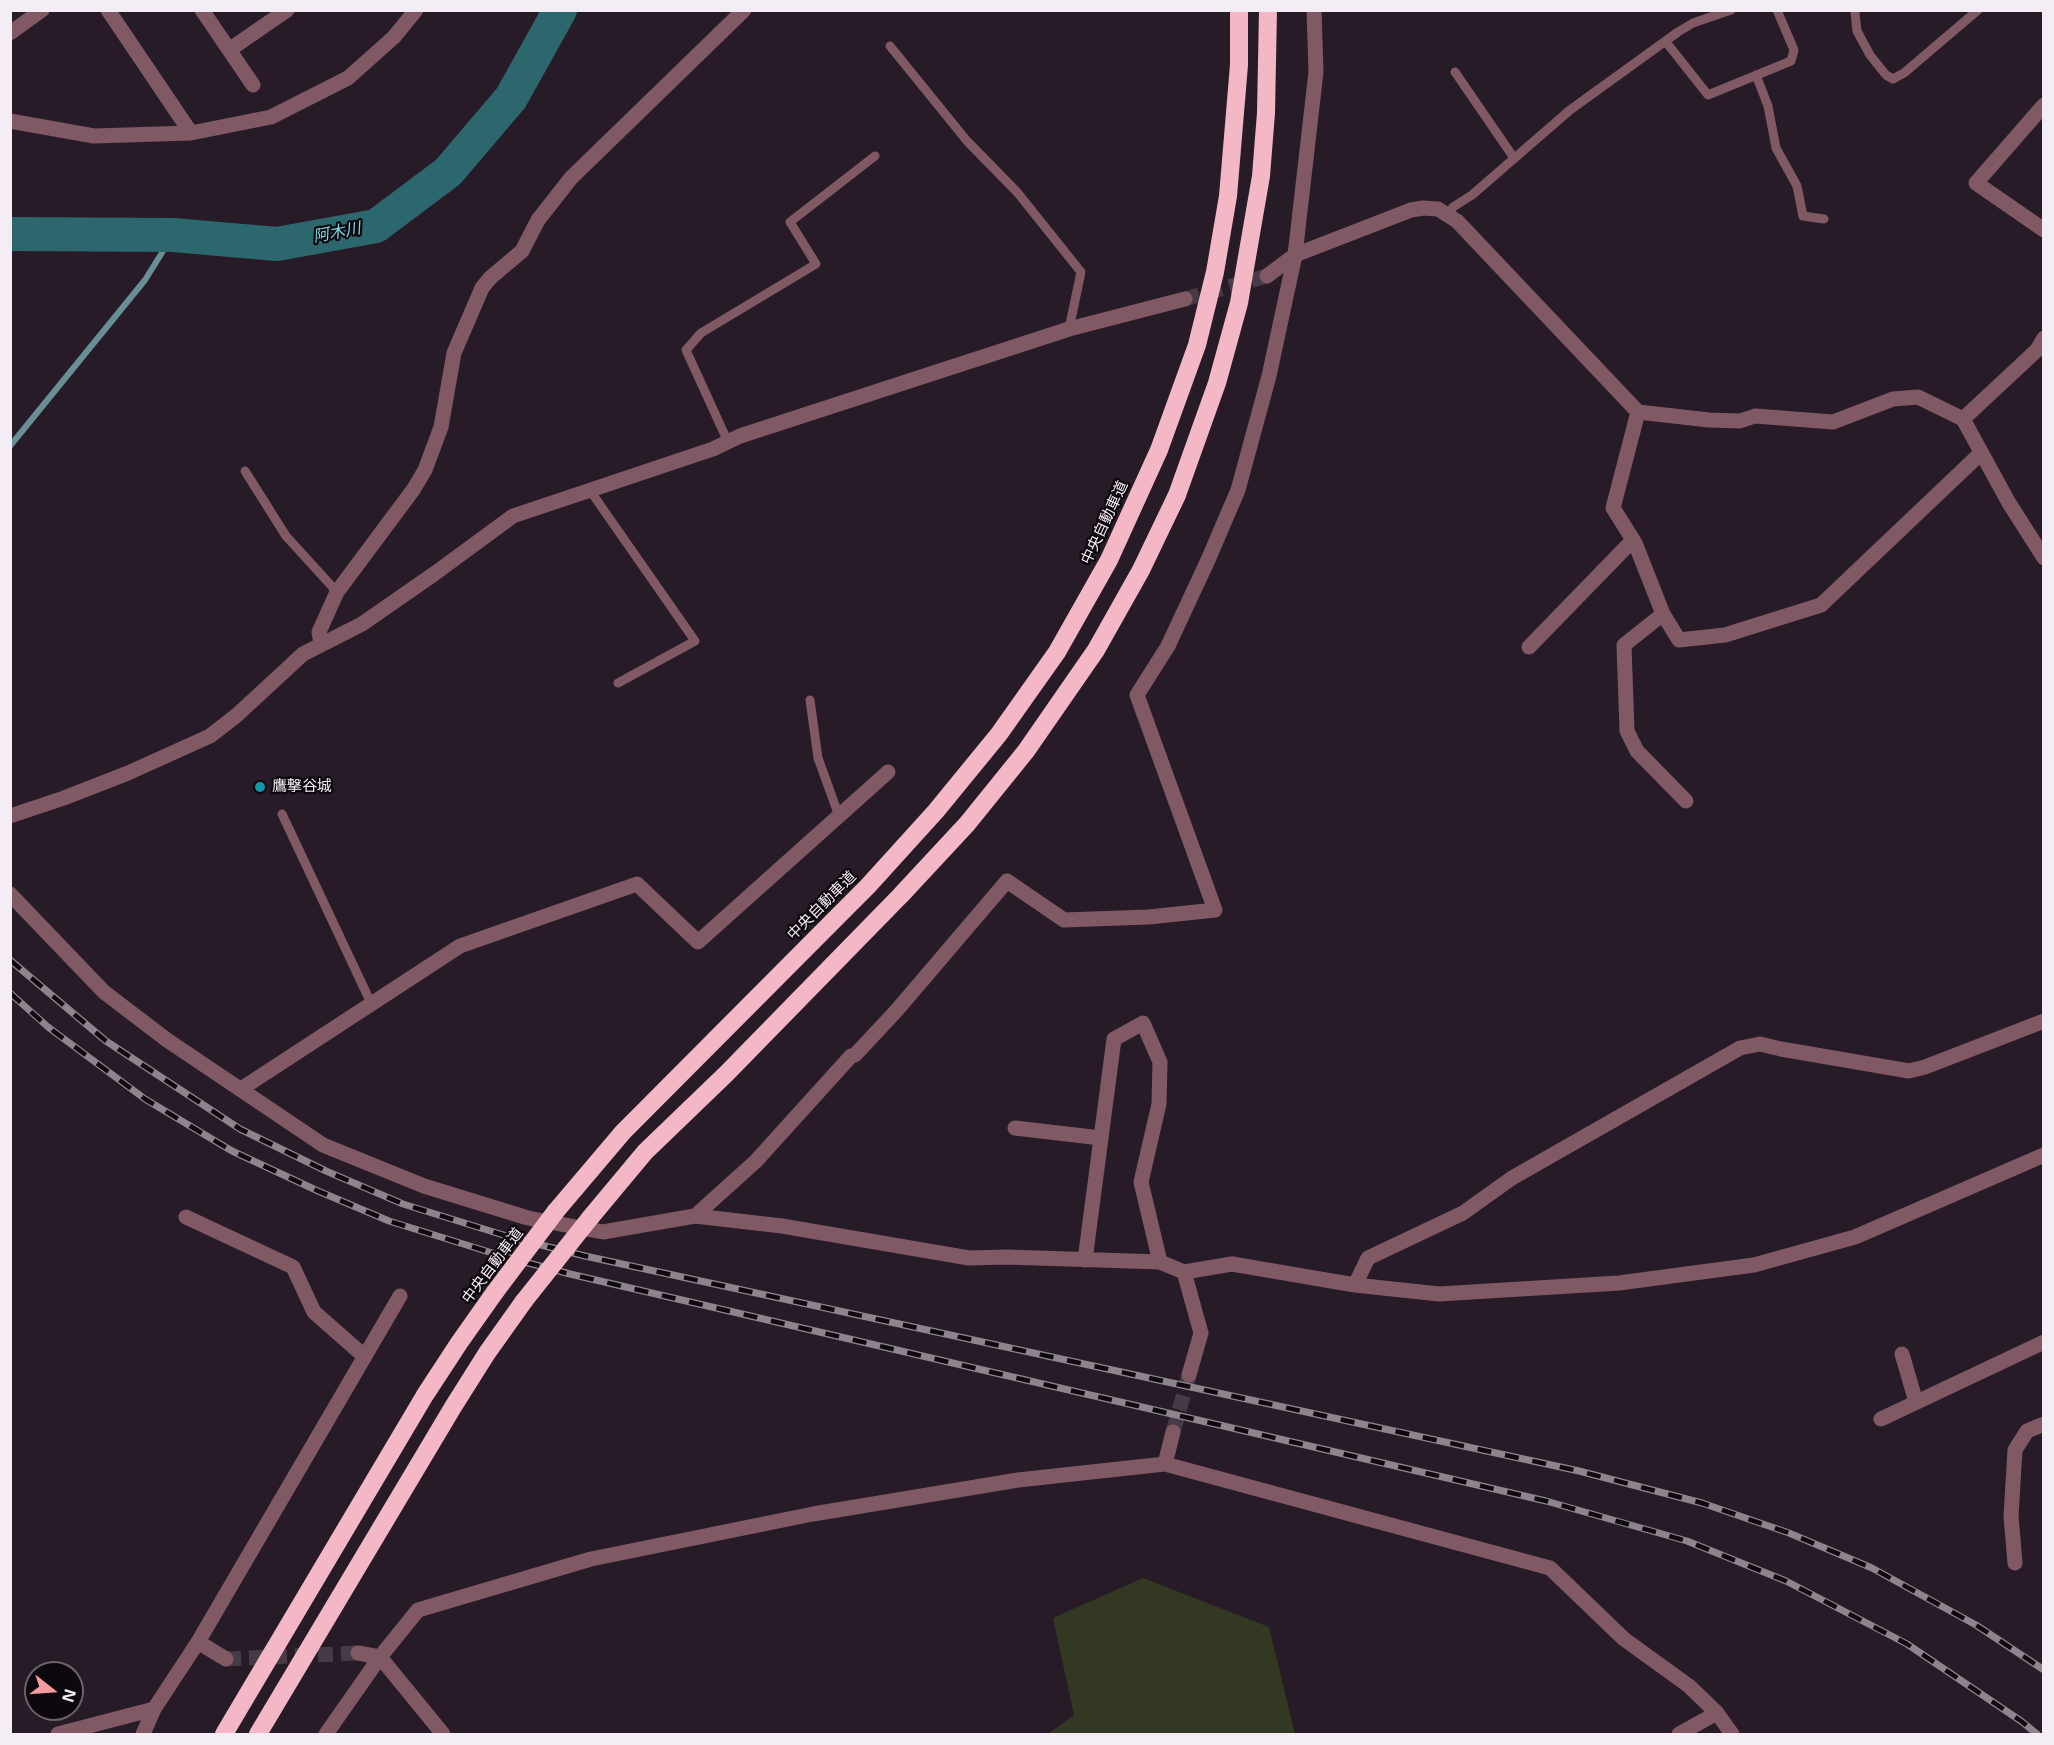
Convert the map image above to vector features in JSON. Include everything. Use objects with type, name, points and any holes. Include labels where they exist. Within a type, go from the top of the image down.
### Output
[{"type":"highway","name":"中央自動車道","points":[[224,1734],[425,1395],[495,1292],[556,1211],[623,1132],[868,886],[936,811],[999,734],[1058,652],[1109,560],[1159,450],[1197,345],[1215,272],[1228,196],[1239,64],[1239,10]]},
{"type":"highway","points":[[258,1734],[453,1407],[487,1353],[524,1301],[645,1152],[901,896],[967,824],[1026,751],[1096,650],[1141,570],[1177,495],[1217,383],[1236,314],[1261,176],[1266,113],[1268,10]]},
{"type":"street","points":[[10,33],[42,10]]},
{"type":"street","points":[[108,10],[191,133]]},
{"type":"street","points":[[202,10],[253,85]]},
{"type":"street","points":[[229,50],[287,10]]},
{"type":"street","points":[[10,121],[94,136],[191,133],[271,117],[348,78],[394,37],[416,10]]},
{"type":"street","points":[[321,644],[319,632],[337,592],[408,497],[425,470],[441,427],[454,353],[482,288],[490,278],[522,251],[538,220],[571,178],[744,10]]},
{"type":"street","points":[[695,1216],[756,1161],[851,1056],[855,1055],[897,1010],[1007,881],[1064,920],[1215,910],[1137,695],[1168,646],[1238,490],[1269,376],[1295,255],[1316,72],[1314,10]]},
{"type":"street","points":[[2043,105],[1976,183],[2043,230]]},
{"type":"street","points":[[1267,276],[1295,255],[1411,210],[1438,209],[1457,221],[1638,412],[1709,420],[1740,421],[1755,416],[1833,422],[1893,399],[1918,397],[1963,418],[2043,558]]},
{"type":"street","points":[[10,816],[128,773],[210,736],[231,721],[303,654],[362,624],[513,516],[713,449],[740,436],[1070,329],[1185,299]]},
{"type":"street","points":[[1963,418],[2037,350],[2043,338]]},
{"type":"street","points":[[1638,412],[1613,508],[1633,540],[1663,614],[1679,640],[1725,635],[1821,605],[1982,453]]},
{"type":"street","points":[[1529,647],[1633,540]]},
{"type":"street","points":[[1663,614],[1624,645],[1627,731],[1637,751],[1686,801]]},
{"type":"street","points":[[241,1089],[460,946],[637,884],[698,942],[888,772]]},
{"type":"street","points":[[10,894],[104,992],[167,1040],[323,1145],[424,1186],[528,1218],[603,1232],[695,1216],[782,1226],[969,1258],[1160,1262],[1184,1272],[1232,1264],[1355,1285],[1439,1294],[1619,1283],[1754,1265],[1855,1238],[2043,1155]]},
{"type":"street","points":[[1355,1285],[1368,1258],[1463,1213],[1512,1178],[1740,1048],[1760,1044],[1909,1071],[1925,1067],[2043,1021]]},
{"type":"street","points":[[1085,1260],[1114,1039],[1143,1023],[1160,1062],[1159,1104],[1141,1182],[1160,1262]]},
{"type":"street","points":[[1015,1128],[1101,1138]]},
{"type":"street","points":[[186,1217],[293,1267],[314,1312],[364,1356]]},
{"type":"street","points":[[1184,1272],[1201,1334],[1189,1375]]},
{"type":"street","points":[[143,1734],[154,1709],[198,1642],[400,1296]]},
{"type":"street","points":[[1881,1419],[2043,1341]]},
{"type":"street","points":[[1902,1354],[1916,1402]]},
{"type":"street","points":[[2015,1563],[2011,1516],[2015,1449],[2027,1431],[2043,1424]]},
{"type":"street","points":[[1165,1464],[1173,1432]]},
{"type":"street","points":[[326,1734],[380,1657],[418,1610],[591,1559],[813,1514],[1018,1480],[1165,1464],[1550,1568],[1624,1639],[1689,1686],[1717,1713],[1732,1734]]},
{"type":"street","points":[[198,1642],[226,1659]]},
{"type":"street","points":[[358,1653],[380,1657],[443,1734]]},
{"type":"street","points":[[58,1734],[154,1709]]},
{"type":"street","points":[[1679,1734],[1717,1713]]},
{"type":"lane","points":[[1448,216],[1453,207],[1472,195],[1570,110],[1693,23],[1731,10]]},
{"type":"lane","points":[[1666,42],[1708,95],[1791,61],[1794,50],[1777,10]]},
{"type":"lane","points":[[1856,10],[1857,31],[1870,55],[1886,75],[1893,79],[1904,73],[1978,10]]},
{"type":"lane","points":[[891,46],[967,141],[1017,192],[1081,273],[1070,329]]},
{"type":"lane","points":[[1455,72],[1514,158]]},
{"type":"lane","points":[[1756,75],[1768,106],[1776,148],[1797,186],[1803,216],[1824,219]]},
{"type":"lane","points":[[728,442],[686,350],[701,333],[816,264],[790,222],[875,156]]},
{"type":"lane","points":[[245,471],[286,536],[337,592]]},
{"type":"lane","points":[[589,489],[694,641],[618,683]]},
{"type":"lane","points":[[810,700],[818,758],[839,816]]},
{"type":"lane","points":[[282,814],[371,1003]]},
{"type":"green space","points":[[1143,1578],[1269,1627],[1295,1734],[1048,1734],[1074,1715],[1053,1618]]},
{"type":"waterway","name":"阿木川","points":[[10,234],[173,235],[277,244],[376,226],[448,172],[511,98],[560,10]]},
{"type":"waterway","points":[[10,446],[145,280],[173,235]]},
{"type":"tunnel","points":[[1185,299],[1267,276]]},
{"type":"tunnel","points":[[1173,1432],[1189,1375]]},
{"type":"tunnel","points":[[226,1659],[358,1653]]},
{"type":"railway","points":[[10,960],[106,1041],[240,1129],[326,1171],[403,1204],[513,1238],[585,1256],[1579,1471],[1702,1503],[1789,1533],[1872,1568],[1976,1625],[2044,1670]]},
{"type":"railway","points":[[10,993],[48,1027],[145,1099],[232,1151],[389,1221],[502,1256],[570,1274],[1546,1501],[1687,1541],[1786,1581],[1907,1644],[2037,1734]]},
{"type":"place","name":"鷹撃谷城","points":[[260,787]]}]
